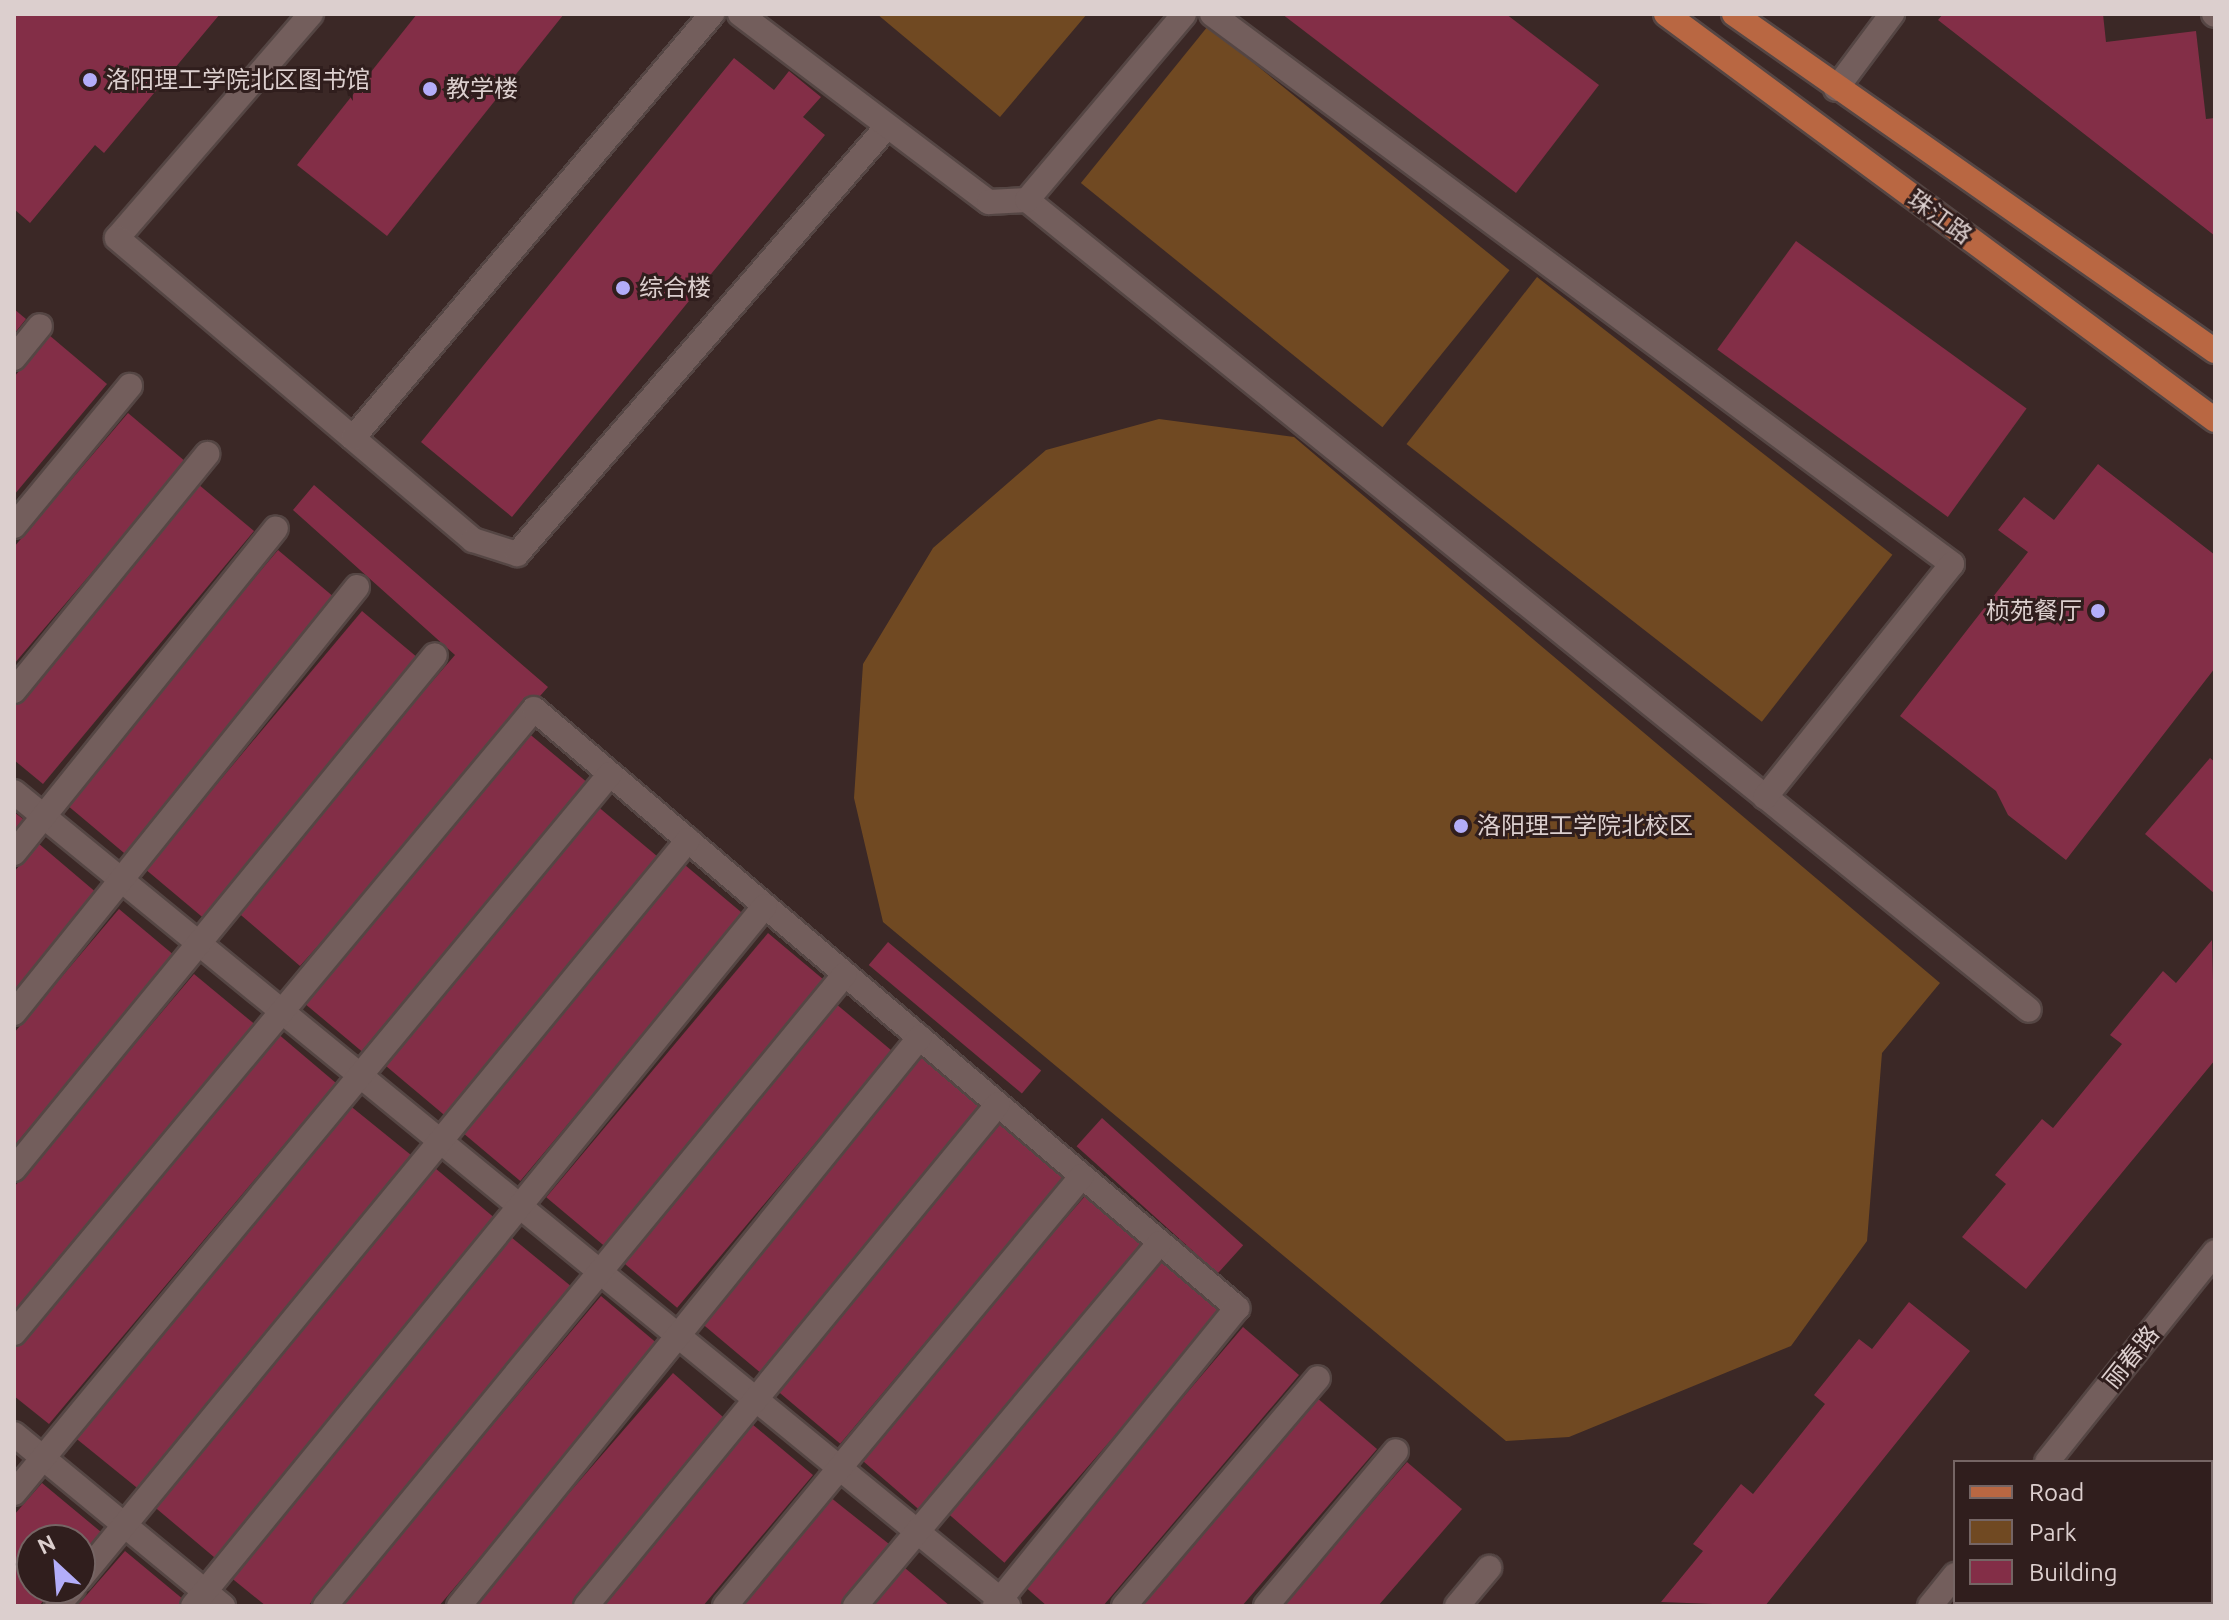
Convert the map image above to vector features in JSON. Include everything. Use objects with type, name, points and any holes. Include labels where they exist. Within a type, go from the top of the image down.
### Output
[{"type":"main road","name":"珠江路","points":[[1666,14],[2215,420]]},
{"type":"main road","name":"珠江路","points":[[1734,14],[1836,89],[2215,351]]},
{"type":"street","points":[[311,14],[117,238],[473,540],[517,554],[884,130]]},
{"type":"street","points":[[353,438],[712,14]]},
{"type":"street","points":[[740,14],[884,130],[989,202],[1027,200],[2029,1010]]},
{"type":"street","points":[[1027,200],[1184,14]]},
{"type":"street","points":[[1212,14],[1952,564],[1765,797]]},
{"type":"street","points":[[1836,89],[1892,14]]},
{"type":"street","points":[[14,358],[40,326]]},
{"type":"street","points":[[14,526],[130,386]]},
{"type":"street","points":[[14,691],[207,454]]},
{"type":"street","points":[[14,853],[276,528]]},
{"type":"street","points":[[14,1013],[124,882],[357,587]]},
{"type":"street","points":[[14,1169],[435,655]]},
{"type":"street","points":[[14,792],[281,1011],[519,1205],[601,1273],[680,1337],[758,1402],[916,1530],[1001,1604],[1237,1308],[534,709],[281,1011],[14,1333]]},
{"type":"street","points":[[14,1493],[357,1073],[610,774]]},
{"type":"street","points":[[96,1561],[688,840]]},
{"type":"street","points":[[14,1434],[126,1526],[207,1601],[519,1205],[765,906]]},
{"type":"street","points":[[325,1606],[845,974]]},
{"type":"street","points":[[459,1606],[920,1037]]},
{"type":"street","points":[[586,1606],[758,1402],[998,1104]]},
{"type":"street","points":[[725,1606],[1082,1176]]},
{"type":"street","points":[[855,1606],[1160,1243]]},
{"type":"street","name":"丽春路","points":[[2049,1460],[2215,1252]]},
{"type":"street","points":[[1124,1606],[1318,1378]]},
{"type":"street","points":[[1266,1606],[1396,1451]]},
{"type":"street","points":[[1457,1606],[1489,1568]]},
{"type":"street","points":[[1930,1606],[1953,1577]]},
{"type":"green space","points":[[877,14],[1087,14],[1000,117]]},
{"type":"green space","points":[[1208,26],[1510,270],[1382,427],[1081,183]]},
{"type":"green space","points":[[1537,277],[1892,555],[1762,722],[1406,444]]},
{"type":"green space","points":[[1159,419],[1294,437],[1940,983],[1882,1053],[1867,1241],[1791,1346],[1569,1437],[1506,1441],[883,922],[854,798],[863,664],[933,548],[1046,450]]},
{"type":"building","name":"洛阳理工学院北区图书馆","points":[[14,14],[220,14],[104,153],[95,145],[30,223],[14,209]]},
{"type":"building","name":"教学楼","points":[[417,14],[564,14],[387,236],[297,165]]},
{"type":"building","points":[[1282,14],[1506,14],[1599,85],[1516,193]]},
{"type":"building","points":[[1943,14],[2103,14],[2106,42],[2196,31],[2206,119],[2215,118],[2215,236],[1938,20]]},
{"type":"building","name":"综合楼","points":[[734,58],[774,90],[789,71],[821,97],[803,117],[825,135],[512,517],[421,442]]},
{"type":"building","points":[[1796,241],[2027,409],[1948,517],[1717,349]]},
{"type":"building","points":[[14,309],[26,319],[14,334]]},
{"type":"building","points":[[49,335],[107,384],[14,495],[14,377]]},
{"type":"building","points":[[128,413],[186,462],[14,664],[14,547]]},
{"type":"building","name":"桢苑餐厅","points":[[2098,464],[2215,555],[2215,668],[2066,860],[2008,815],[1996,791],[1900,716],[2028,552],[1998,530],[2024,497],[2054,520]]},
{"type":"building","points":[[198,484],[254,531],[43,784],[14,760],[14,705]]},
{"type":"building","points":[[314,485],[548,687],[300,966],[235,910],[455,655],[293,510]]},
{"type":"building","points":[[278,550],[338,600],[125,854],[65,804]]},
{"type":"building","points":[[362,611],[421,660],[204,919],[145,869]]},
{"type":"building","points":[[526,731],[587,782],[362,1051],[300,1000]]},
{"type":"building","points":[[2210,758],[2215,762],[2215,894],[2145,834]]},
{"type":"building","points":[[596,805],[660,858],[444,1115],[381,1062]]},
{"type":"building","points":[[14,812],[27,822],[14,837]]},
{"type":"building","points":[[38,843],[98,894],[14,993],[14,872]]},
{"type":"building","points":[[685,865],[744,914],[520,1181],[461,1132]]},
{"type":"building","points":[[119,909],[175,956],[14,1146],[14,1033]]},
{"type":"building","points":[[768,933],[829,984],[607,1248],[546,1197]]},
{"type":"building","points":[[2212,940],[2215,1060],[2026,1289],[1962,1237],[2006,1184],[1995,1175],[2042,1119],[2053,1128],[2122,1044],[2110,1035],[2163,971],[2176,983]]},
{"type":"building","points":[[888,942],[1041,1071],[1022,1094],[869,965]]},
{"type":"building","points":[[194,974],[258,1027],[14,1315],[14,1187]]},
{"type":"building","points":[[835,1003],[892,1051],[677,1308],[620,1260]]},
{"type":"building","points":[[277,1033],[336,1083],[49,1424],[14,1396],[14,1346]]},
{"type":"building","points":[[921,1057],[985,1110],[763,1375],[699,1321]]},
{"type":"building","points":[[348,1104],[413,1156],[141,1491],[77,1439]]},
{"type":"building","points":[[1102,1118],[1243,1245],[1218,1273],[1077,1146]]},
{"type":"building","points":[[1001,1123],[1065,1176],[840,1444],[777,1390]]},
{"type":"building","points":[[435,1168],[499,1221],[216,1558],[152,1505]]},
{"type":"building","points":[[1086,1195],[1147,1248],[919,1510],[858,1457]]},
{"type":"building","points":[[511,1237],[572,1287],[308,1606],[266,1606],[229,1576]]},
{"type":"building","points":[[1162,1261],[1222,1313],[1004,1563],[945,1511]]},
{"type":"building","points":[[601,1296],[659,1345],[439,1606],[340,1606]]},
{"type":"building","points":[[1909,1302],[1970,1351],[1765,1606],[1661,1602],[1703,1551],[1693,1544],[1741,1484],[1753,1494],[1825,1404],[1814,1395],[1859,1339],[1872,1349]]},
{"type":"building","points":[[1243,1327],[1299,1375],[1103,1606],[1047,1606],[1023,1585]]},
{"type":"building","points":[[673,1373],[731,1424],[573,1606],[471,1606]]},
{"type":"building","points":[[1316,1397],[1377,1449],[1242,1606],[1137,1606]]},
{"type":"building","points":[[752,1424],[813,1475],[703,1606],[598,1606]]},
{"type":"building","points":[[1407,1462],[1462,1509],[1378,1606],[1282,1606]]},
{"type":"building","points":[[42,1483],[91,1524],[16,1524],[16,1604],[41,1604],[39,1606],[14,1606],[14,1515]]},
{"type":"building","points":[[825,1493],[889,1544],[839,1606],[733,1606]]},
{"type":"building","points":[[125,1551],[184,1600],[179,1606],[77,1606],[96,1604],[96,1584]]},
{"type":"building","points":[[905,1568],[950,1606],[873,1606]]},
{"type":"place","name":"洛阳理工学院北区图书馆","points":[[90,80]]},
{"type":"place","name":"教学楼","points":[[430,89]]},
{"type":"place","name":"综合楼","points":[[623,288]]},
{"type":"place","name":"桢苑餐厅","points":[[2098,611]]},
{"type":"place","name":"洛阳理工学院北校区","points":[[1461,826]]}]
